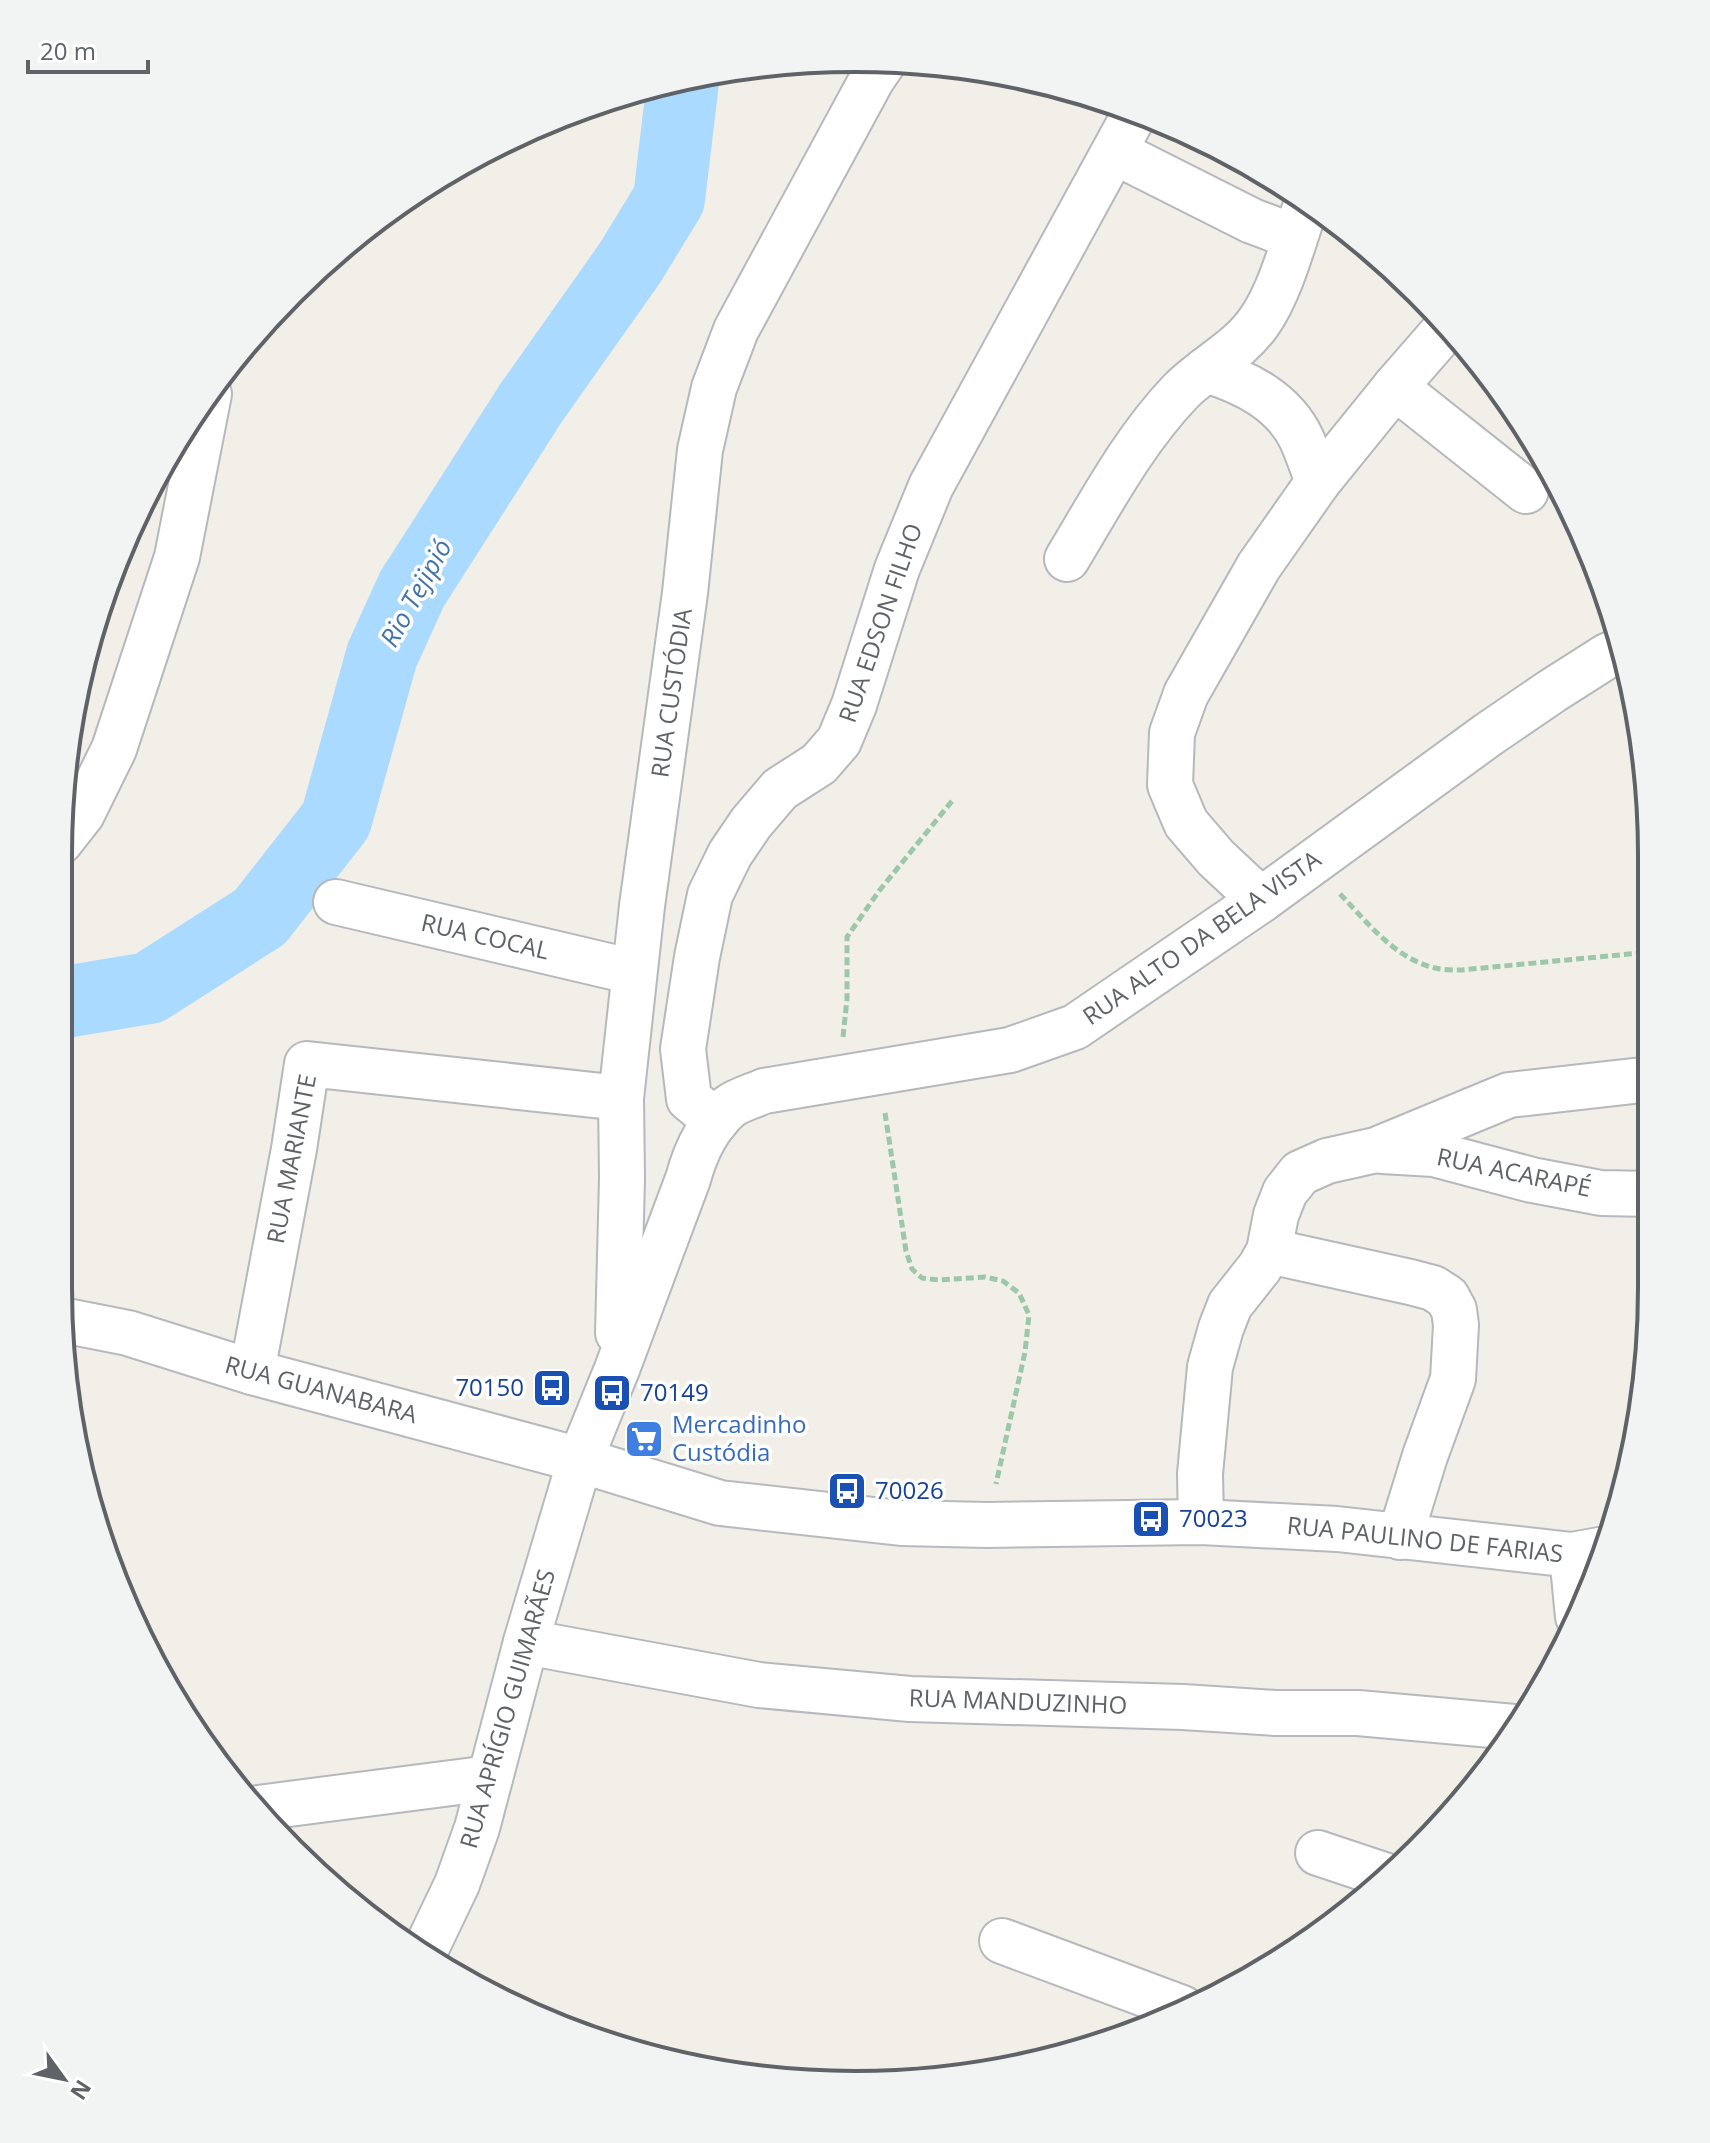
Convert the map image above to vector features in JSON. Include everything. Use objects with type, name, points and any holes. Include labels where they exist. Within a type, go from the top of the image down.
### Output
[{"type":"street","name":"RUA CUSTÓDIA","points":[[617,1369],[621,1098],[634,972],[685,593],[700,450],[714,388],[736,330],[876,73]]},
{"type":"street","name":"RUA EDSON FILHO","points":[[716,1121],[689,1099],[683,1049],[710,895],[730,854],[770,800],[780,789],[819,764],[839,741],[854,705],[897,569],[931,486],[1130,123]]},
{"type":"street","points":[[1067,559],[1132,452],[1183,389],[1247,337],[1261,319],[1301,220],[1252,221],[1115,152]]},
{"type":"street","points":[[1261,900],[1216,858],[1186,823],[1170,785],[1172,733],[1186,694],[1259,566],[1318,482],[1395,387],[1443,338]]},
{"type":"street","points":[[1206,370],[1258,391],[1282,412],[1301,437],[1318,482]]},
{"type":"street","points":[[1395,387],[1526,491]]},
{"type":"street","points":[[73,825],[82,814],[114,749],[177,557],[204,420]]},
{"type":"street","points":[[177,557],[186,449]]},
{"type":"street","name":"RUA ALTO DA BELA VISTA","points":[[580,1460],[617,1369],[694,1157],[710,1127],[731,1106],[764,1091],[1010,1050],[1075,1027],[1261,900],[1514,716],[1612,655]]},
{"type":"street","name":"RUA COCAL","points":[[336,902],[634,972]]},
{"type":"street","name":"RUA MARIANTE","points":[[252,1372],[307,1064],[621,1098]]},
{"type":"street","points":[[1201,1522],[1200,1474],[1210,1367],[1221,1328],[1230,1305],[1269,1251],[1276,1215],[1285,1192],[1300,1173],[1327,1161],[1376,1150],[1509,1095],[1638,1080]]},
{"type":"street","name":"RUA ACARAPÉ","points":[[1376,1150],[1434,1154],[1532,1180],[1601,1193],[1638,1194]]},
{"type":"street","points":[[1269,1251],[1433,1288],[1447,1297],[1454,1310],[1453,1379],[1400,1537]]},
{"type":"street","name":"RUA GUANABARA","points":[[73,1322],[128,1333],[252,1372],[580,1460]]},
{"type":"street","name":"RUA PAULINO DE FARIAS","points":[[580,1460],[720,1503],[901,1523],[1201,1522],[1337,1529],[1588,1552]]},
{"type":"street","name":"RUA APRÍGIO GUIMARÃES","points":[[428,1944],[457,1884],[477,1828],[526,1642],[580,1460]]},
{"type":"street","name":"RUA MANDUZINHO","points":[[526,1642],[759,1685],[910,1699],[1183,1707],[1276,1713],[1358,1713],[1504,1726]]},
{"type":"street","points":[[268,1807],[490,1778]]},
{"type":"street","points":[[1318,1853],[1376,1872]]},
{"type":"street","points":[[1002,1941],[1171,2004]]},
{"type":"path","points":[[952,801],[879,891],[847,937],[847,999],[859,1075],[912,1269],[922,1278],[985,1277],[1003,1281],[1019,1293],[1029,1315],[1025,1352],[987,1525]]},
{"type":"path","points":[[1311,862],[1377,933],[1404,956],[1435,968],[1461,970],[1638,953]]},
{"type":"waterway","name":"Rio Tejipió","points":[[72,1001],[149,988],[260,917],[336,820],[382,655],[412,589],[531,403],[630,263],[669,199],[682,92]]},
{"type":"place","name":"70150","points":[[552,1388]]},
{"type":"place","name":"70149","points":[[612,1393]]},
{"type":"place","name":"Mercadinho Custódia","points":[[644,1439]]},
{"type":"place","name":"70026","points":[[847,1491]]},
{"type":"place","name":"70023","points":[[1151,1519]]}]
